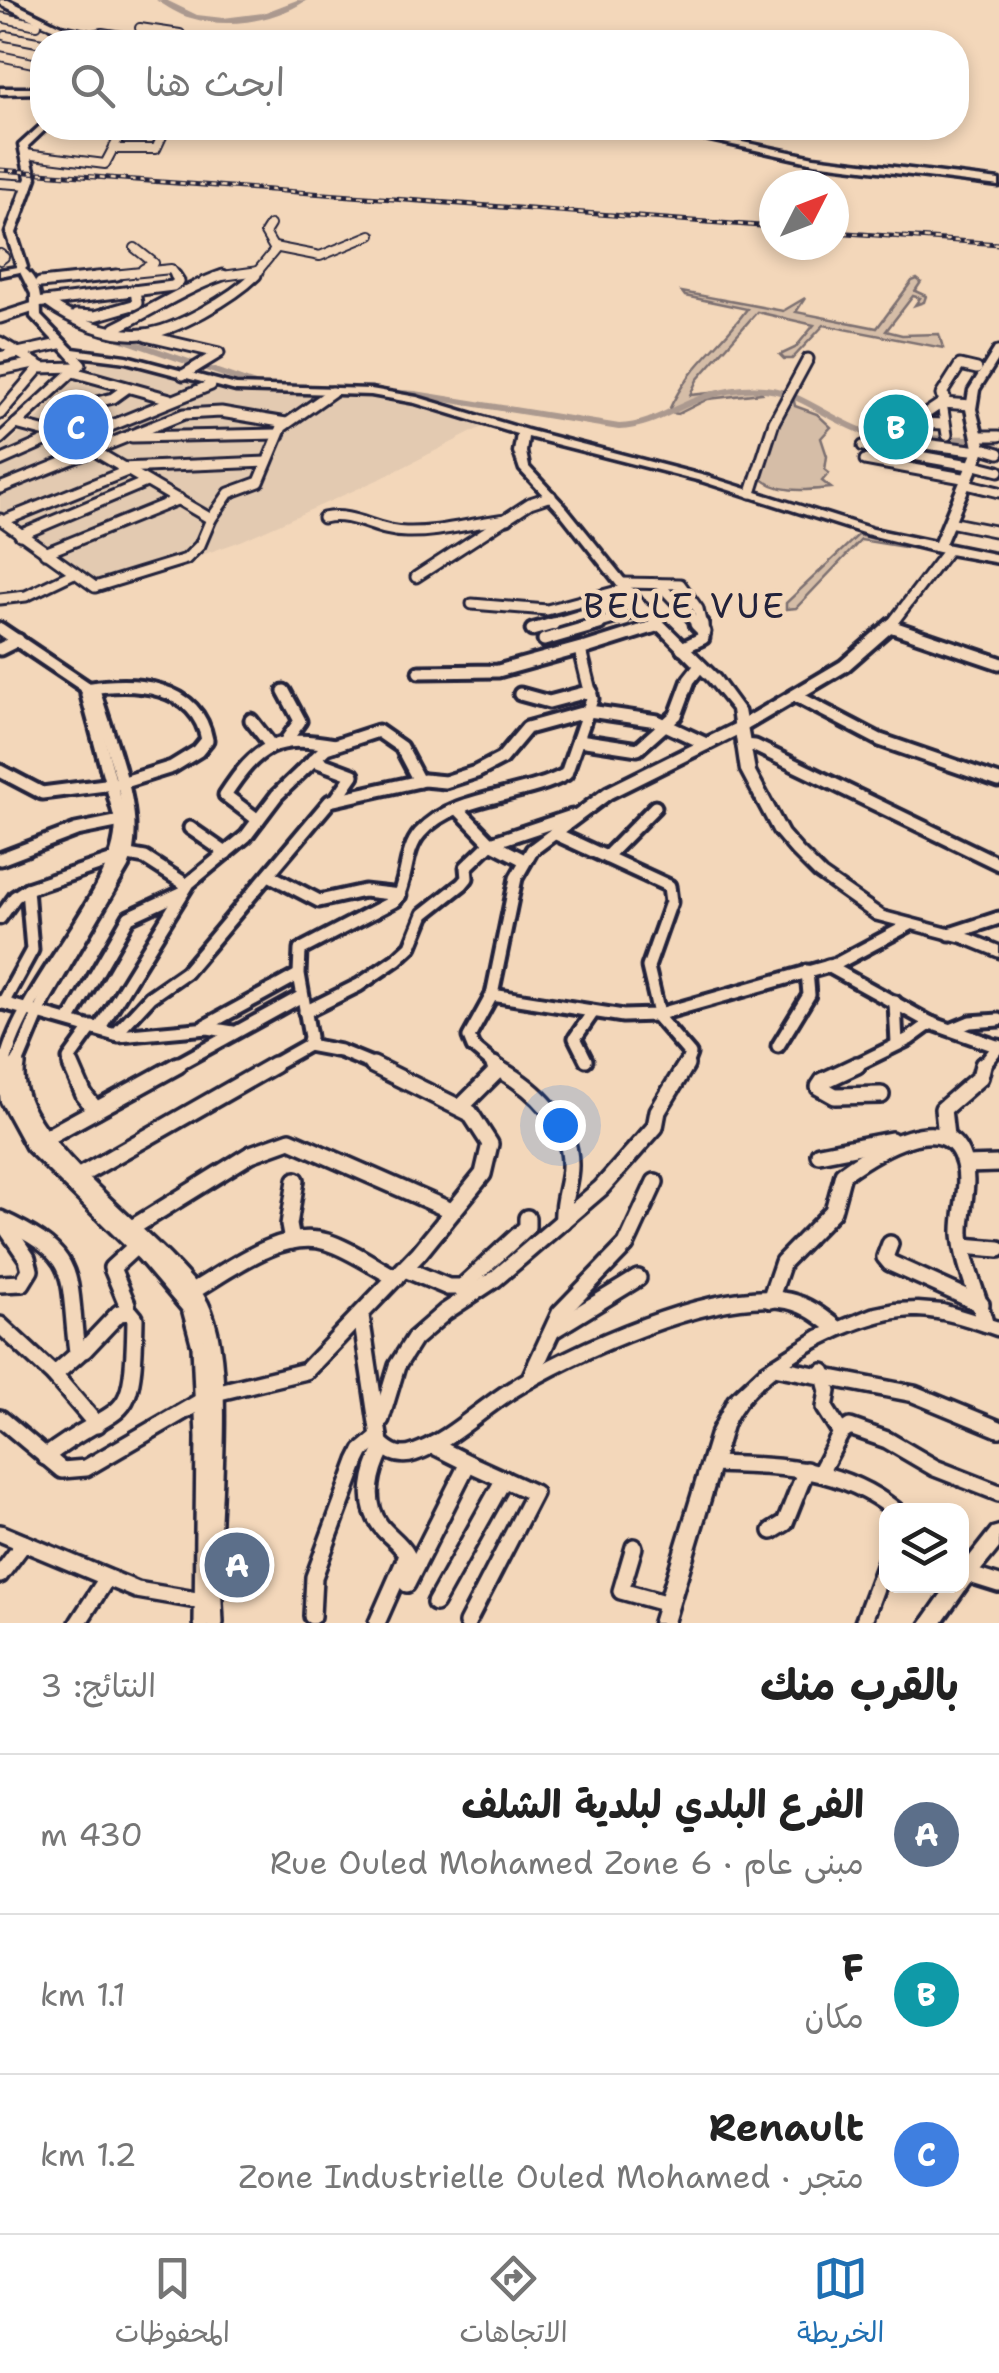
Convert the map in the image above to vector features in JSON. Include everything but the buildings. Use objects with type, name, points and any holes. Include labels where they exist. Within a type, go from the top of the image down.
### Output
[{"type":"highway","points":[[0,3],[8,14],[57,30]]},
{"type":"highway","points":[[8,14],[62,30]]},
{"type":"highway","points":[[716,140],[892,171],[999,180]]},
{"type":"highway","points":[[734,140],[799,154],[999,180]]},
{"type":"main road","points":[[0,91],[30,90]]},
{"type":"main road","points":[[30,137],[25,141],[32,171],[30,185],[14,229],[38,305],[64,348],[263,391],[395,395],[751,494],[870,532],[999,559]]},
{"type":"main road","points":[[0,273],[24,270],[40,283],[38,305]]},
{"type":"main road","points":[[943,549],[948,522],[983,450],[971,402],[978,380],[999,350]]},
{"type":"main road","points":[[523,432],[520,462],[631,595],[738,710],[739,728],[755,785],[781,833],[797,851],[850,898],[879,916],[950,934],[999,952]]},
{"type":"main road","points":[[666,1613],[728,1413],[743,1394],[774,1366],[862,1316],[902,1310],[988,1319]]},
{"type":"main road","points":[[969,1571],[999,1534]]},
{"type":"main road","points":[[930,1623],[952,1593]]},
{"type":"street","points":[[140,28],[152,21]]},
{"type":"street","points":[[178,24],[179,30]]},
{"type":"street","points":[[140,28],[153,30]]},
{"type":"street","points":[[0,44],[9,36],[30,41]]},
{"type":"street","points":[[15,60],[30,51]]},
{"type":"street","points":[[0,56],[30,63]]},
{"type":"street","points":[[25,154],[104,164],[118,140]]},
{"type":"street","points":[[114,149],[154,150],[160,140]]},
{"type":"street","points":[[0,182],[30,185]]},
{"type":"street","points":[[270,226],[264,233],[274,247],[320,256],[371,235]]},
{"type":"street","points":[[142,335],[215,306],[259,270],[274,247]]},
{"type":"street","points":[[124,273],[154,262],[135,248]]},
{"type":"street","points":[[4,314],[38,305],[175,286],[179,281],[171,268],[40,283]]},
{"type":"street","points":[[113,329],[169,303],[179,290],[225,274],[259,270]]},
{"type":"street","points":[[38,305],[86,317],[137,303],[135,291]]},
{"type":"street","points":[[58,311],[74,320],[218,353],[183,375]]},
{"type":"street","points":[[0,342],[38,365]]},
{"type":"street","points":[[0,357],[64,348],[81,361],[0,439]]},
{"type":"street","points":[[751,494],[774,422],[808,359]]},
{"type":"street","points":[[0,414],[38,365]]},
{"type":"street","points":[[0,370],[38,365],[75,370],[170,400]]},
{"type":"street","points":[[901,409],[886,422],[912,422],[946,429],[941,395],[960,365],[977,369]]},
{"type":"street","points":[[76,440],[211,386],[209,382]]},
{"type":"street","points":[[0,461],[55,433],[89,404],[113,398],[127,388]]},
{"type":"street","points":[[267,462],[124,469],[1,520],[72,574],[100,588],[186,560],[200,544],[229,493],[258,484],[286,422],[332,392]]},
{"type":"street","points":[[170,400],[175,416]]},
{"type":"street","points":[[912,422],[944,400],[971,402]]},
{"type":"street","points":[[0,488],[175,416],[221,412],[286,422]]},
{"type":"street","points":[[16,424],[76,440],[211,519]]},
{"type":"street","points":[[121,437],[278,434]]},
{"type":"street","points":[[980,436],[999,436]]},
{"type":"street","points":[[999,453],[867,441],[999,471]]},
{"type":"street","points":[[865,460],[999,492]]},
{"type":"street","points":[[20,536],[146,482]]},
{"type":"street","points":[[416,577],[530,503],[551,496]]},
{"type":"street","points":[[45,554],[179,498]]},
{"type":"street","points":[[323,518],[348,512],[394,532],[508,519]]},
{"type":"street","points":[[948,522],[997,529]]},
{"type":"street","points":[[562,1221],[560,1205],[570,1170],[563,1128],[515,1078],[473,1048],[470,1037],[492,995],[516,878],[524,860],[576,815],[626,782],[739,728],[844,666],[890,626],[943,549]]},
{"type":"street","points":[[0,599],[26,596],[72,574]]},
{"type":"street","points":[[532,630],[659,584],[704,633],[703,638],[682,648]]},
{"type":"street","points":[[472,604],[547,610],[631,595]]},
{"type":"street","points":[[544,640],[631,595]]},
{"type":"street","points":[[418,672],[498,671],[659,625]]},
{"type":"street","points":[[890,626],[999,663]]},
{"type":"street","points":[[0,629],[7,643],[86,689],[132,683],[154,688],[195,709],[206,726],[207,740],[190,757],[146,777],[116,784],[42,794],[0,771]]},
{"type":"street","points":[[308,1045],[312,1033],[298,975],[298,953],[400,895],[420,833],[433,822],[561,778],[570,768],[588,711],[591,691],[581,648]]},
{"type":"street","points":[[579,740],[634,750],[676,715],[689,680],[700,666]]},
{"type":"street","points":[[86,689],[116,784],[125,828],[121,857],[2,1066],[8,1106],[19,1127],[188,1293],[208,1396],[212,1553],[209,1602],[202,1623]]},
{"type":"street","points":[[284,691],[300,721],[288,739]]},
{"type":"street","points":[[520,694],[549,702],[591,691]]},
{"type":"street","points":[[796,696],[880,740],[999,781]]},
{"type":"street","points":[[115,1035],[150,997],[186,972],[325,806],[336,800],[420,781],[445,782],[484,769],[500,759],[527,728],[588,711],[667,724],[706,744]]},
{"type":"street","points":[[250,720],[259,735],[270,743]]},
{"type":"street","points":[[68,1021],[129,918],[184,889],[258,820],[313,760],[372,730],[389,735],[406,753],[420,781]]},
{"type":"street","points":[[258,820],[225,795],[270,743],[288,739],[336,745]]},
{"type":"street","points":[[743,745],[758,748],[999,864]]},
{"type":"street","points":[[313,760],[353,774],[336,800]]},
{"type":"street","points":[[606,857],[655,807]]},
{"type":"street","points":[[460,811],[491,843],[524,860]]},
{"type":"street","points":[[305,1012],[366,981],[404,952],[414,941],[419,919],[458,889],[467,878],[466,867],[491,843],[576,815]]},
{"type":"street","points":[[0,858],[76,830],[125,828]]},
{"type":"street","points":[[190,828],[226,852]]},
{"type":"street","points":[[377,1623],[407,1555],[378,1522],[373,1510],[371,1472],[397,1366],[414,1339],[445,1312],[495,1279],[601,1188],[652,1132],[658,1111],[681,1077],[690,1050],[658,1014],[650,987],[648,961],[674,894],[665,882],[554,833]]},
{"type":"street","points":[[0,918],[15,897],[27,889],[121,857],[145,858],[184,889]]},
{"type":"street","points":[[269,875],[322,902],[364,891],[400,895]]},
{"type":"street","points":[[27,889],[32,950],[2,1002],[115,1035],[201,1029],[233,1032]]},
{"type":"street","points":[[96,1110],[84,1096],[69,1059],[95,1028],[184,889]]},
{"type":"street","points":[[950,934],[999,918]]},
{"type":"street","points":[[492,995],[593,1012],[658,1014],[828,966],[909,925]]},
{"type":"street","points":[[828,966],[931,1023],[999,1047],[982,1066],[980,1078],[942,1109],[946,1136],[956,1144],[964,1165],[964,1246],[988,1319]]},
{"type":"street","points":[[778,1046],[809,996],[807,971]]},
{"type":"street","points":[[201,1029],[298,975]]},
{"type":"street","points":[[43,1139],[302,996]]},
{"type":"street","points":[[895,1002],[898,1044]]},
{"type":"street","points":[[32,1011],[15,1076],[27,1120],[74,1179]]},
{"type":"street","points":[[586,1060],[575,1038],[593,1012]]},
{"type":"street","points":[[953,1029],[970,1022],[999,1020]]},
{"type":"street","points":[[881,1095],[835,1096],[818,1087],[830,1077],[915,1039],[931,1023]]},
{"type":"street","points":[[0,1418],[66,1472],[75,1472],[208,1396],[306,1372],[401,1274],[483,1174],[491,1151],[486,1133],[462,1107],[340,1050],[308,1045],[74,1179]]},
{"type":"street","points":[[462,1107],[499,1070]]},
{"type":"street","points":[[819,1154],[946,1136]]},
{"type":"street","points":[[128,1230],[251,1154],[290,1140],[452,1211]]},
{"type":"street","points":[[770,1300],[783,1262],[833,1211],[840,1176],[900,1140]]},
{"type":"street","points":[[964,1165],[999,1164]]},
{"type":"street","points":[[292,1241],[289,1225],[296,1180]]},
{"type":"street","points":[[530,1378],[569,1303],[626,1245],[655,1182]]},
{"type":"street","points":[[188,1293],[292,1241],[326,1242],[401,1274],[462,1286],[529,1226],[527,1218]]},
{"type":"street","points":[[0,1220],[27,1258],[30,1270],[22,1283],[0,1284]]},
{"type":"street","points":[[0,1220],[47,1241],[58,1256],[76,1302],[75,1346],[79,1353]]},
{"type":"street","points":[[128,1230],[136,1246],[188,1293]]},
{"type":"street","points":[[890,1244],[885,1259],[890,1263],[988,1319]]},
{"type":"street","points":[[44,1456],[123,1409],[131,1395],[134,1318],[126,1312],[112,1268],[136,1246]]},
{"type":"street","points":[[964,1246],[999,1249]]},
{"type":"street","points":[[553,1330],[638,1278]]},
{"type":"street","points":[[361,1316],[381,1436],[406,1455],[432,1445],[530,1378],[586,1350],[665,1322],[740,1302],[770,1300],[804,1306],[835,1328]]},
{"type":"street","points":[[54,1375],[114,1317],[126,1312]]},
{"type":"street","points":[[0,1325],[54,1375],[97,1425]]},
{"type":"street","points":[[774,1366],[824,1372],[920,1393],[999,1429]]},
{"type":"street","points":[[824,1372],[828,1391],[825,1408],[841,1433]]},
{"type":"street","points":[[208,1396],[204,1437],[209,1602],[215,1623]]},
{"type":"street","points":[[772,1531],[786,1523],[813,1471],[841,1433],[850,1427],[879,1437],[935,1468],[999,1493]]},
{"type":"street","points":[[312,1616],[314,1577],[357,1462],[362,1451],[381,1436]]},
{"type":"street","points":[[432,1445],[534,1492],[467,1623]]},
{"type":"street","points":[[407,1584],[468,1463]]},
{"type":"street","points":[[711,1464],[813,1471],[870,1490],[886,1503]]},
{"type":"street","points":[[435,1602],[504,1479]]},
{"type":"street","points":[[0,1533],[137,1590],[209,1602]]},
{"type":"street","points":[[0,1575],[24,1543]]},
{"type":"street","points":[[634,1547],[620,1590],[666,1613]]},
{"type":"street","points":[[78,1623],[107,1578]]},
{"type":"street","points":[[862,1623],[879,1579]]},
{"type":"street","points":[[969,1581],[999,1584]]},
{"type":"shaded area","points":[[917,279],[921,282],[915,291],[926,296],[924,302],[915,305],[920,298],[913,296],[886,331],[902,335],[939,334],[943,348],[824,325],[792,359],[784,359],[780,355],[795,348],[814,325],[757,312],[697,380],[690,395],[758,388],[762,393],[708,399],[678,414],[668,412],[695,369],[747,309],[685,296],[682,292],[783,311],[805,298],[796,312],[877,328]]},
{"type":"shaded area","points":[[104,356],[232,390],[380,395],[484,426],[384,477],[241,541],[95,593],[0,527],[0,450],[34,422],[81,372]]},
{"type":"shaded area","points":[[793,396],[795,406],[817,414],[831,427],[821,438],[827,456],[825,470],[829,473],[822,481],[831,488],[784,489],[759,476],[787,399]]},
{"type":"shaded area","points":[[858,535],[917,549],[861,540],[796,608],[786,609],[786,603]]},
{"type":"waterway","points":[[160,0],[191,16],[223,20],[265,15],[303,0]]},
{"type":"waterway","points":[[111,335],[258,386]]},
{"type":"waterway","points":[[346,389],[415,394],[619,427],[653,419],[707,396],[759,388],[797,398],[875,436]]},
{"type":"waterway","points":[[904,438],[980,439]]},
{"type":"railway","points":[[0,170],[759,226]]},
{"type":"railway","points":[[849,233],[999,244]]},
{"type":"place","name":"Renault","points":[[76,427]]},
{"type":"place","name":"F","points":[[896,427]]},
{"type":"place","name":"الفرع البلدي لبلدية الشلف","points":[[237,1565]]},
{"type":"district","name":"BELLE VUE","points":[[685,605]]}]
